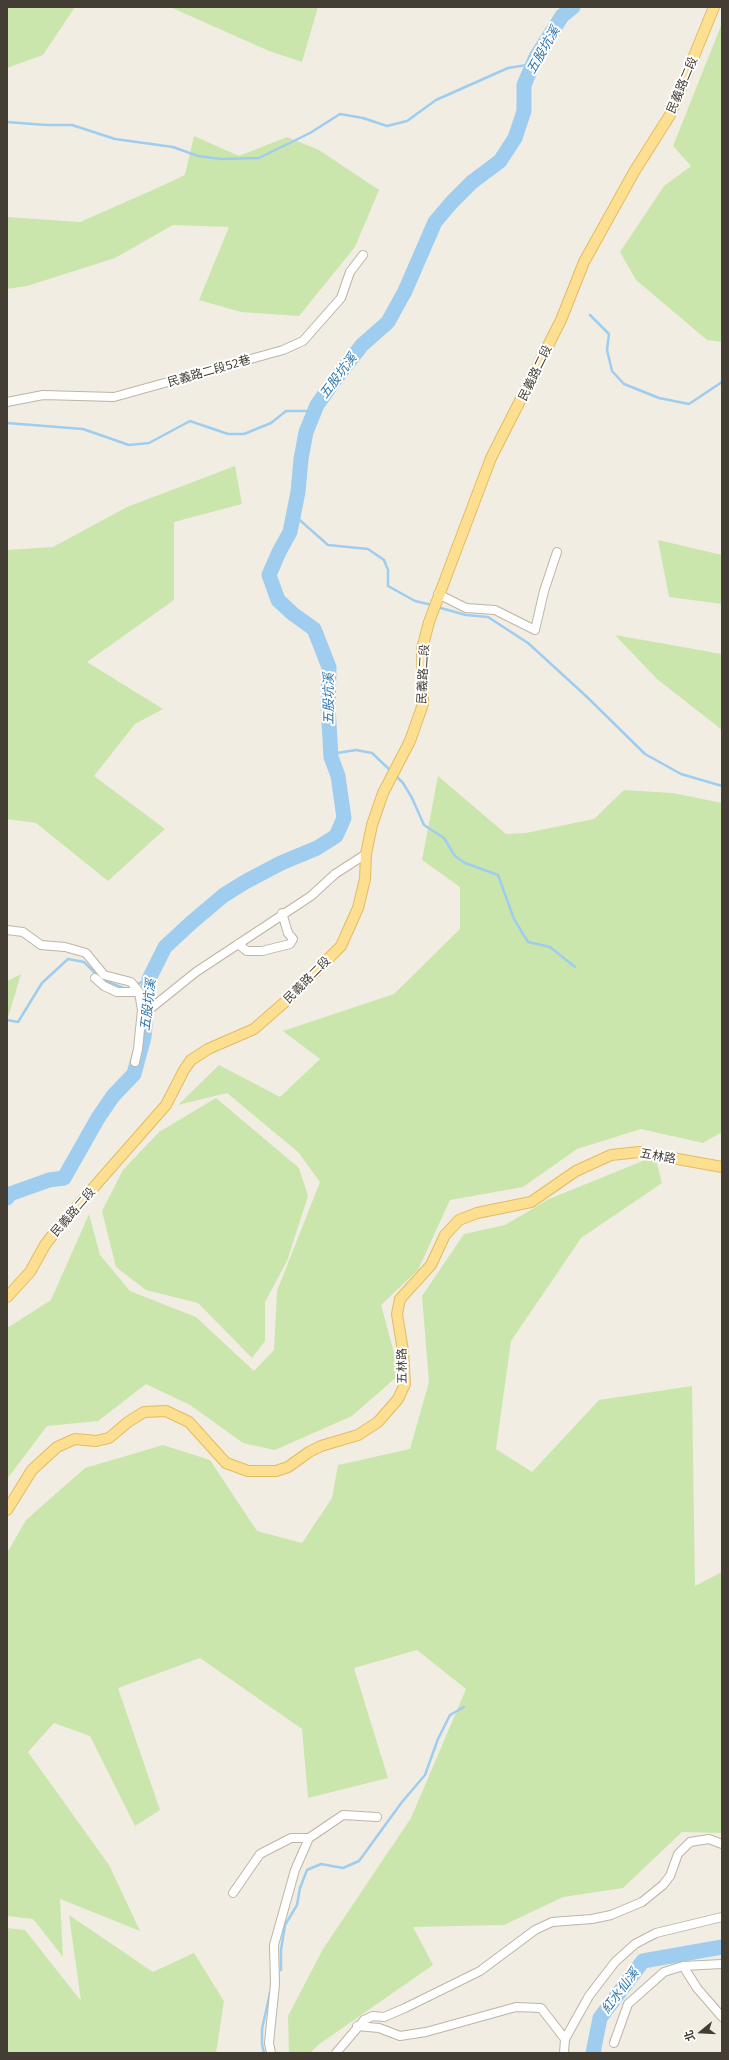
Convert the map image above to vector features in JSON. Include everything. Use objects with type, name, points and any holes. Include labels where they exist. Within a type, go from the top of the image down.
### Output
[{"type":"main road","name":"民義路二段","points":[[7,1297],[30,1272],[45,1245],[58,1228],[166,1105],[184,1070],[192,1060],[208,1049],[254,1029],[286,1001],[341,946],[358,908],[365,879],[366,854],[372,824],[383,793],[410,741],[423,704],[422,649],[433,611],[491,458],[561,320],[584,262],[634,172],[670,114],[714,7]]},
{"type":"main road","name":"五林路","points":[[7,1510],[32,1470],[57,1447],[74,1439],[96,1441],[109,1438],[128,1422],[144,1412],[166,1411],[189,1422],[226,1463],[248,1471],[276,1471],[288,1468],[309,1452],[321,1446],[358,1435],[378,1422],[398,1399],[405,1384],[402,1351],[396,1314],[400,1299],[431,1265],[446,1235],[459,1220],[477,1213],[531,1202],[576,1171],[611,1155],[639,1152],[718,1167]]},
{"type":"street","name":"民義路二段52巷","points":[[7,402],[43,395],[114,397],[283,350],[302,341],[341,298],[350,272],[363,255]]},
{"type":"street","points":[[437,598],[466,608],[495,610],[535,630],[544,591],[557,552]]},
{"type":"street","points":[[142,1010],[150,1009],[196,972],[282,913],[311,896],[335,874],[366,854]]},
{"type":"street","points":[[238,944],[247,951],[262,951],[290,944],[293,939],[288,933],[282,913]]},
{"type":"street","points":[[7,930],[23,932],[41,945],[65,948],[86,954],[104,975],[131,982],[139,992],[142,1010],[138,1049],[135,1062]]},
{"type":"street","points":[[96,978],[104,986],[117,992],[139,992]]},
{"type":"street","points":[[271,2053],[270,2043],[275,1984],[274,1944],[295,1870],[309,1838],[343,1815],[377,1817]]},
{"type":"street","points":[[233,1893],[260,1854],[291,1838],[309,1838]]},
{"type":"street","points":[[336,2053],[357,2026],[364,2020],[373,2016],[384,2017],[480,1971],[535,1930],[552,1922],[592,1919],[611,1915],[642,1902],[663,1885],[670,1876],[678,1854],[690,1842],[709,1839],[722,1844]]},
{"type":"street","points":[[564,2053],[565,2039],[589,1996],[616,1962],[635,1944],[656,1933],[722,1917]]},
{"type":"street","points":[[614,2043],[628,2004],[664,1972],[683,1966],[722,1964]]},
{"type":"street","points":[[683,1966],[697,1988],[722,2017]]},
{"type":"street","points":[[357,2026],[379,2028],[400,2036],[426,2032],[516,2007],[541,2008],[565,2039]]},
{"type":"green space","points":[[7,7],[75,7],[43,55],[7,68]]},
{"type":"green space","points":[[170,7],[318,7],[302,62],[269,51]]},
{"type":"green space","points":[[722,23],[722,342],[707,340],[636,280],[620,252],[664,186],[691,166],[673,146]]},
{"type":"green space","points":[[194,136],[239,156],[287,137],[319,150],[379,190],[355,247],[299,316],[241,312],[199,300],[229,227],[173,225],[115,258],[27,286],[7,289],[7,217],[80,222],[185,175]]},
{"type":"green space","points":[[235,466],[242,504],[174,522],[174,600],[87,662],[163,709],[135,724],[94,776],[165,829],[108,881],[36,823],[7,819],[7,550],[53,547],[127,507]]},
{"type":"green space","points":[[658,540],[722,555],[722,604],[669,597]]},
{"type":"green space","points":[[615,635],[722,654],[722,730],[657,679]]},
{"type":"green space","points":[[438,776],[506,834],[526,833],[594,819],[624,790],[673,793],[722,803],[722,1132],[703,1143],[641,1129],[577,1149],[523,1187],[450,1200],[418,1270],[381,1305],[400,1374],[352,1416],[275,1450],[243,1443],[190,1405],[146,1384],[98,1421],[47,1426],[7,1479],[7,1328],[51,1300],[89,1214],[100,1255],[130,1291],[196,1317],[254,1371],[274,1350],[277,1291],[320,1182],[298,1152],[227,1093],[178,1105],[219,1065],[280,1097],[320,1059],[283,1031],[394,994],[460,929],[460,887],[422,860]]},
{"type":"green space","points":[[21,974],[7,1021],[7,981]]},
{"type":"green space","points":[[216,1098],[299,1168],[308,1196],[287,1261],[265,1302],[265,1341],[252,1358],[198,1303],[146,1290],[116,1267],[102,1211],[123,1170],[159,1132]]},
{"type":"green space","points":[[655,1156],[662,1183],[581,1238],[511,1341],[496,1449],[532,1472],[599,1400],[692,1386],[695,1586],[722,1572],[722,1833],[682,1832],[623,1888],[563,1897],[504,1925],[413,1927],[433,1965],[318,2045],[310,2053],[289,2053],[288,2016],[323,1949],[411,1818],[466,1689],[417,1650],[354,1668],[388,1778],[308,1798],[302,1729],[200,1658],[118,1688],[160,1810],[135,1826],[90,1736],[54,1723],[28,1752],[109,1865],[140,1931],[60,1899],[63,1957],[33,1919],[7,1916],[7,1553],[26,1520],[85,1468],[163,1445],[210,1460],[257,1531],[302,1543],[332,1498],[338,1465],[410,1449],[429,1382],[422,1296],[464,1234],[505,1225],[549,1199]]},
{"type":"green space","points":[[69,1915],[153,1972],[194,1953],[224,2001],[216,2053],[7,2053],[7,1928],[25,1930],[81,2001]]},
{"type":"waterway","name":"五股坑溪","points":[[7,1198],[10,1194],[49,1180],[64,1178],[98,1118],[113,1096],[134,1074],[144,1037],[149,979],[165,947],[224,895],[281,863],[317,848],[336,836],[344,818],[338,776],[331,757],[328,706],[329,667],[314,629],[293,614],[278,600],[269,575],[290,532],[298,492],[301,459],[306,432],[317,405],[337,377],[362,345],[388,322],[405,291],[435,222],[472,182],[500,161],[515,138],[524,111],[524,85],[536,57],[562,16],[573,7]]},
{"type":"waterway","points":[[7,122],[72,125],[115,139],[173,147],[198,156],[221,159],[259,158],[310,133],[340,114],[363,118],[387,126],[407,121],[436,100],[508,68],[533,64]]},
{"type":"waterway","points":[[590,315],[609,334],[607,350],[612,371],[624,384],[659,398],[689,404],[722,382]]},
{"type":"waterway","points":[[7,423],[83,429],[129,445],[149,443],[190,421],[228,434],[244,434],[271,423],[286,411],[314,411]]},
{"type":"waterway","points":[[294,515],[328,545],[368,549],[384,560],[388,570],[388,586],[415,601],[432,605]]},
{"type":"waterway","points":[[437,607],[466,615],[488,617],[528,643],[586,696],[645,754],[681,774],[722,786]]},
{"type":"waterway","points":[[331,754],[356,750],[372,753],[392,772]]},
{"type":"waterway","points":[[395,775],[403,783],[412,798],[424,825],[444,838],[455,856],[465,863],[498,875],[514,919],[528,942],[550,947],[575,967]]},
{"type":"waterway","points":[[7,1020],[18,1022],[42,983],[68,959],[84,962],[99,977]]},
{"type":"waterway","points":[[103,980],[126,989],[149,979]]},
{"type":"waterway","points":[[281,1970],[281,1950],[285,1925],[297,1905],[300,1888],[307,1870],[321,1864],[343,1868],[359,1861],[402,1802],[425,1775],[438,1739],[450,1715],[464,1707]]},
{"type":"waterway","name":"紅水仙溪","points":[[593,2053],[600,2018],[643,1961],[722,1947]]},
{"type":"waterway","points":[[264,2053],[262,2044],[262,2029],[270,1993]]}]
